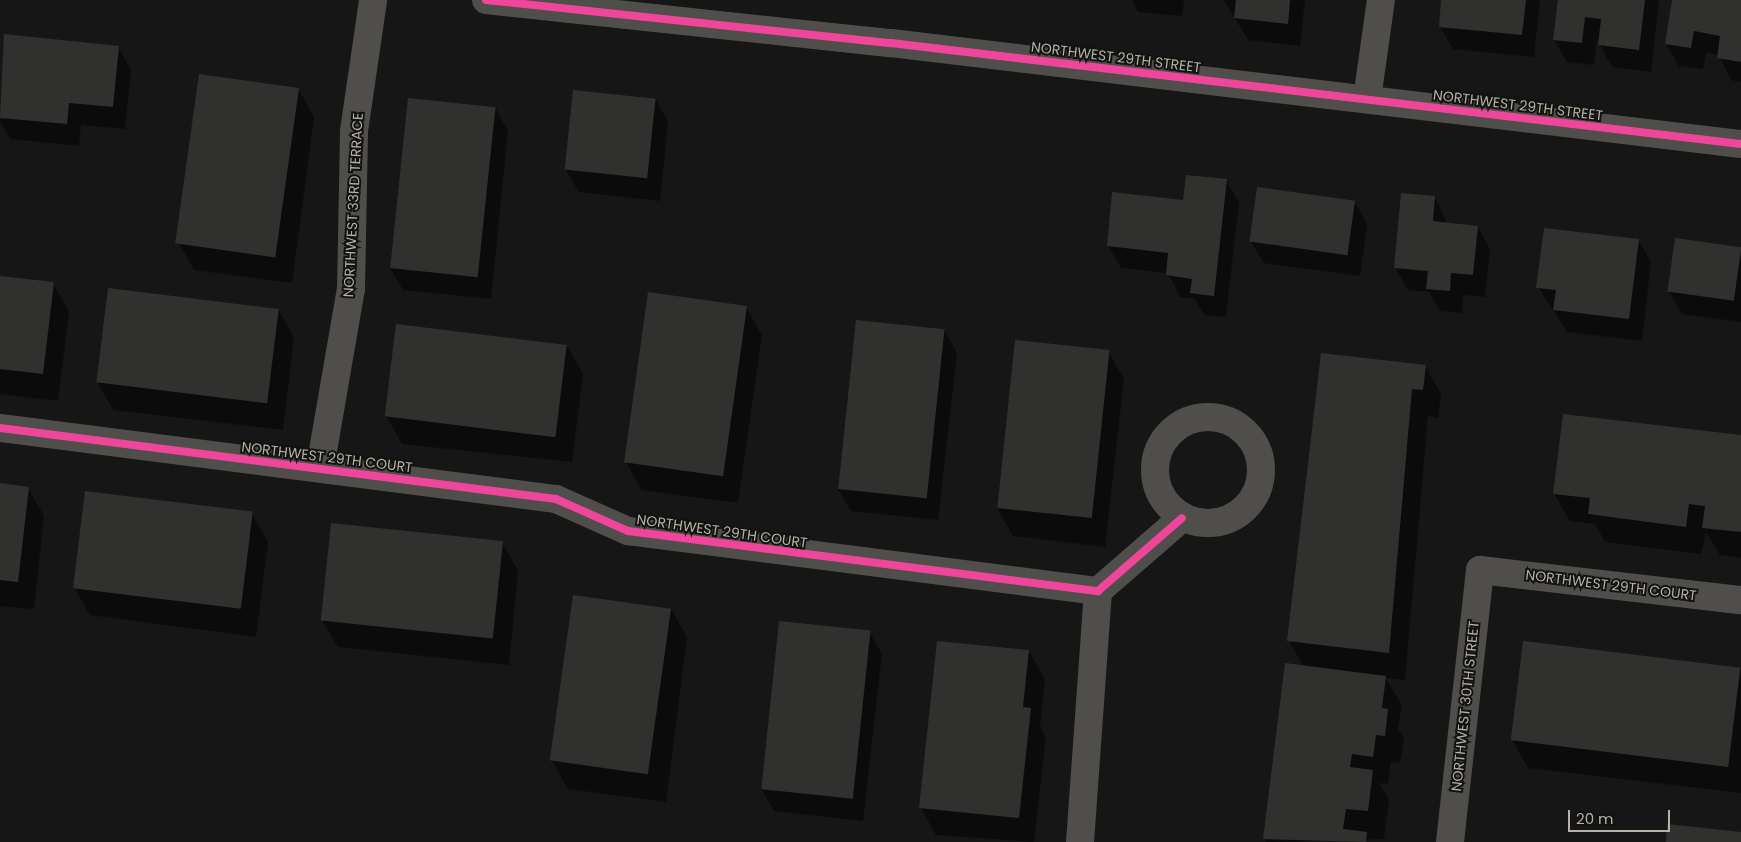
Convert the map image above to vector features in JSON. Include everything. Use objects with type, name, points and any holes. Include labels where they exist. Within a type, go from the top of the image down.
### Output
[{"type":"street","name":"NORTHWEST 33RD TERRACE","points":[[320,468],[351,289],[354,131],[373,0]]},
{"type":"street","name":"NORTHWEST 29TH STREET","points":[[493,0],[1367,99],[1741,144]]},
{"type":"street","points":[[1367,99],[1382,0]]},
{"type":"street","name":"NORTHWEST 29TH COURT","points":[[0,428],[556,499],[628,531],[1098,591]]},
{"type":"street","points":[[1080,842],[1098,591],[1182,518]]},
{"type":"street","name":"NORTHWEST 29TH COURT","points":[[1480,570],[1741,600]]},
{"type":"street","name":"NORTHWEST 30TH STREET","points":[[1450,842],[1480,570]]},
{"type":"building","points":[[1236,0],[1290,0],[1288,24],[1234,18]]},
{"type":"building","points":[[1441,0],[1526,0],[1522,35],[1439,27]]},
{"type":"building","points":[[1558,0],[1645,0],[1639,50],[1598,45],[1601,19],[1585,17],[1582,43],[1553,40]]},
{"type":"building","points":[[1672,0],[1741,0],[1741,62],[1717,58],[1720,36],[1694,31],[1691,48],[1665,44]]},
{"type":"building","points":[[4,34],[119,46],[113,107],[69,103],[67,124],[0,118]]},
{"type":"building","points":[[199,74],[299,88],[275,257],[175,243]]},
{"type":"building","points":[[573,90],[656,99],[647,178],[565,170]]},
{"type":"building","points":[[408,98],[496,107],[478,277],[390,268]]},
{"type":"building","points":[[1186,175],[1227,179],[1214,296],[1190,293],[1192,279],[1166,275],[1168,253],[1107,246],[1112,192],[1183,200]]},
{"type":"building","points":[[1257,187],[1355,201],[1347,255],[1249,241]]},
{"type":"building","points":[[1401,193],[1435,196],[1433,221],[1478,226],[1473,275],[1451,273],[1450,291],[1426,289],[1428,271],[1394,268]]},
{"type":"building","points":[[1544,228],[1639,239],[1629,319],[1553,310],[1556,290],[1536,288]]},
{"type":"building","points":[[1675,238],[1741,247],[1734,301],[1667,291]]},
{"type":"building","points":[[0,276],[54,282],[43,374],[0,369]]},
{"type":"building","points":[[108,288],[279,309],[267,403],[96,382]]},
{"type":"building","points":[[648,292],[747,306],[723,476],[624,462]]},
{"type":"building","points":[[856,320],[945,329],[927,498],[838,489]]},
{"type":"building","points":[[396,324],[567,345],[555,437],[385,416]]},
{"type":"building","points":[[1015,340],[1109,350],[1092,518],[997,508]]},
{"type":"building","points":[[1321,353],[1426,365],[1423,390],[1412,389],[1389,653],[1287,641]]},
{"type":"building","points":[[1563,414],[1741,435],[1741,532],[1702,528],[1705,506],[1689,504],[1686,527],[1588,514],[1590,498],[1553,494]]},
{"type":"building","points":[[0,483],[29,487],[18,582],[0,580]]},
{"type":"building","points":[[85,491],[253,512],[241,609],[73,588]]},
{"type":"building","points":[[331,523],[503,541],[493,639],[321,620]]},
{"type":"building","points":[[573,595],[671,609],[648,774],[550,760]]},
{"type":"building","points":[[779,621],[870,631],[853,799],[761,789]]},
{"type":"building","points":[[937,641],[1029,650],[1023,707],[1031,708],[1019,818],[919,808]]},
{"type":"building","points":[[1523,641],[1740,668],[1728,767],[1511,740]]},
{"type":"building","points":[[1285,663],[1386,676],[1382,708],[1388,709],[1385,736],[1376,735],[1373,757],[1352,754],[1350,767],[1373,770],[1368,811],[1346,809],[1343,829],[1367,832],[1366,842],[1263,839]]},
{"type":"building","points":[[1667,824],[1741,832],[1741,842],[1666,842]]},
{"type":"cycle path","points":[[486,0],[891,43],[1741,144]]},
{"type":"cycle path","points":[[0,428],[556,499],[628,531],[1098,591],[1182,518]]}]
